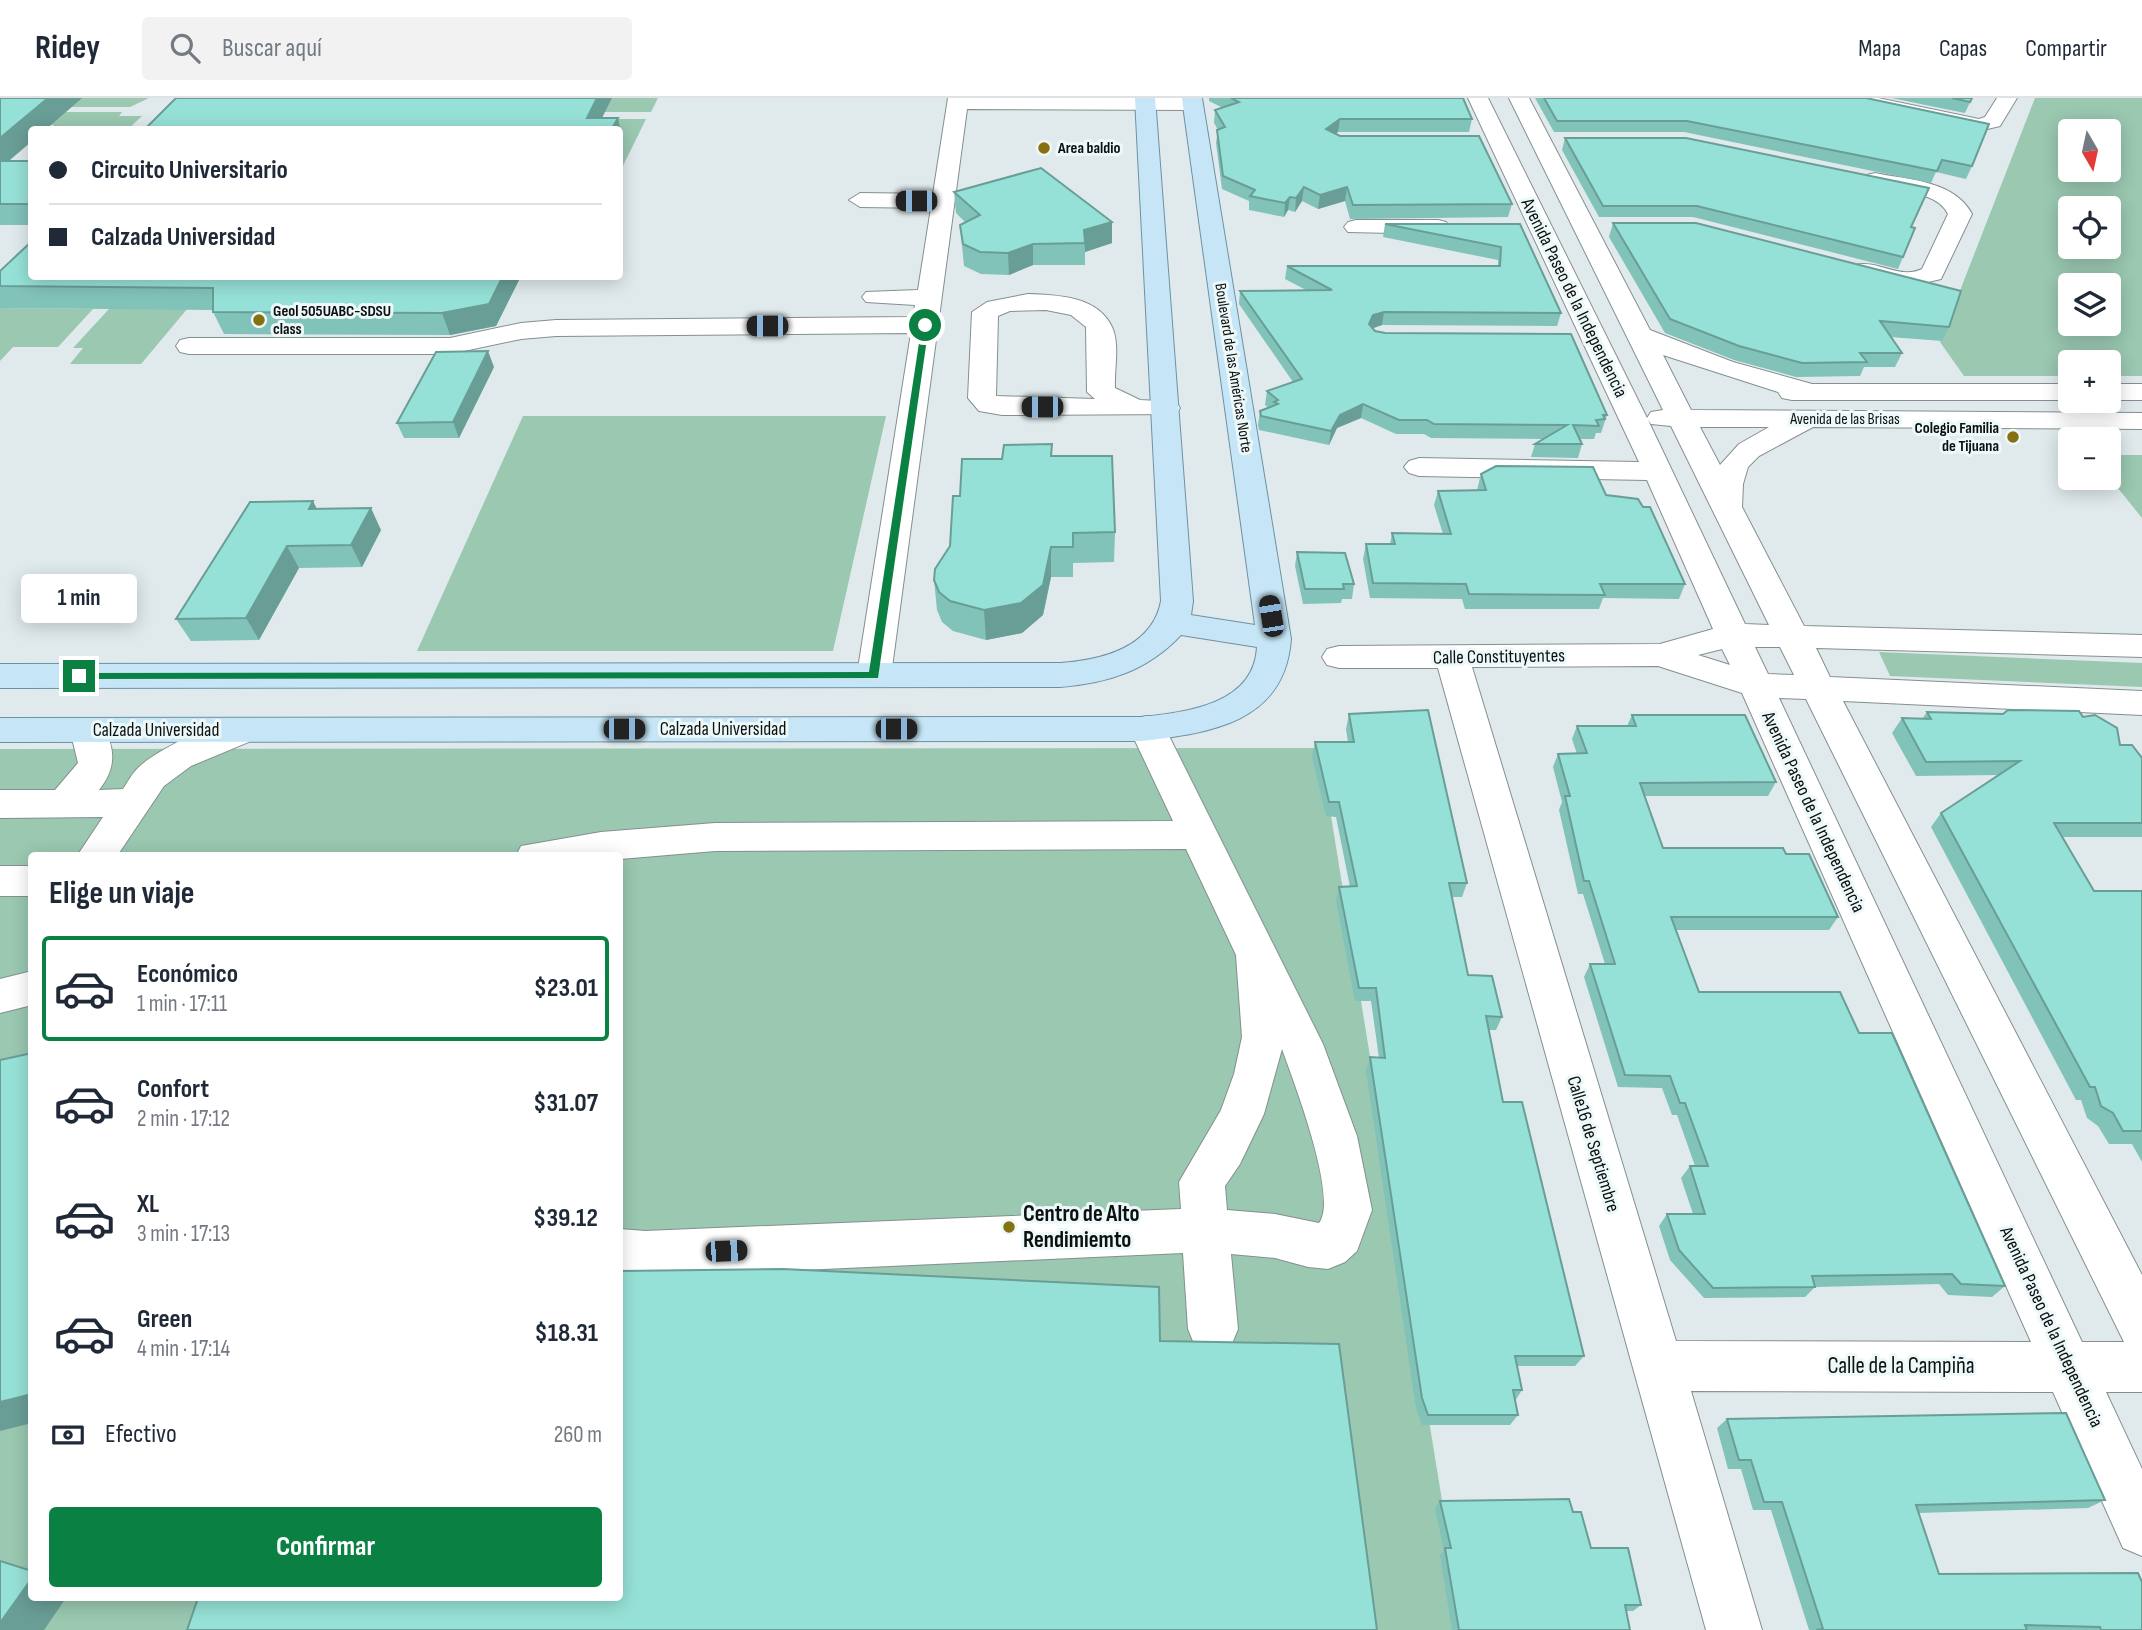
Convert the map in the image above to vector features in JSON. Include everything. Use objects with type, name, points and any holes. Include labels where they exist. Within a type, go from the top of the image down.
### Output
[{"type":"main road","points":[[0,676],[1087,674],[1132,660],[1149,650],[1173,623],[1177,601],[1155,403],[1146,101]]},
{"type":"main road","name":"Boulevard de las Américas Norte","points":[[1192,101],[1274,639]]},
{"type":"main road","points":[[1173,623],[1274,639]]},
{"type":"main road","name":"Calzada Universidad","points":[[0,730],[1147,728],[1208,719],[1234,707],[1256,689],[1271,666],[1274,639]]},
{"type":"street","name":"Avenida Paseo de la Independencia","points":[[1478,98],[1627,406],[2142,1529]]},
{"type":"street","name":"Avenida Paseo de la Independencia","points":[[1519,98],[1728,505],[1817,687],[2142,1326]]},
{"type":"street","points":[[1848,98],[1979,125],[1993,122],[2007,98]]},
{"type":"street","points":[[874,675],[958,101],[1192,101]]},
{"type":"street","points":[[1471,139],[1566,140]]},
{"type":"street","points":[[1845,265],[1898,279],[1926,278],[1932,274],[1960,214],[1956,204],[1939,194],[1859,176]]},
{"type":"street","points":[[860,201],[943,201]]},
{"type":"street","points":[[1584,227],[1611,226]]},
{"type":"street","points":[[1356,227],[1461,227]]},
{"type":"street","points":[[1513,227],[1539,227]]},
{"type":"street","points":[[875,297],[927,312]]},
{"type":"street","points":[[1047,302],[1089,314],[1099,326],[1101,392],[1155,403],[989,405],[982,398],[985,312],[1004,303],[1047,302]]},
{"type":"street","points":[[189,346],[430,347],[470,344],[522,331],[556,328],[927,312]]},
{"type":"street","points":[[1639,335],[1696,361],[1744,377],[1812,392]]},
{"type":"street","points":[[1564,337],[1592,337]]},
{"type":"street","name":"Avenida de las Brisas","points":[[1676,406],[1812,392],[2058,392]]},
{"type":"street","points":[[2121,392],[2142,392]]},
{"type":"street","name":"Avenida de las Brisas","points":[[1627,406],[1676,406],[1834,419],[2142,421]]},
{"type":"street","points":[[1728,505],[1730,476],[1756,445],[1801,425],[1834,419]]},
{"type":"street","points":[[1419,467],[1656,471]]},
{"type":"street","name":"Calle Constituyentes","points":[[1339,657],[1660,655],[1731,635],[2142,646]]},
{"type":"street","name":"Calle Constituyentes","points":[[1660,655],[1754,685],[2142,704]]},
{"type":"street","name":"Calle16 de Septiembre","points":[[1452,657],[1558,1032],[1660,1366],[1734,1630]]},
{"type":"street","points":[[623,1252],[646,1254],[1206,1230],[1275,1236],[1308,1245],[1328,1246],[1340,1235],[1349,1210],[1335,1136],[1302,1044],[1256,955],[1201,835],[1147,728]]},
{"type":"street","points":[[65,803],[96,767],[99,754],[88,730]]},
{"type":"street","points":[[99,852],[151,777],[178,757],[244,730]]},
{"type":"street","points":[[0,804],[131,803]]},
{"type":"street","points":[[562,852],[715,836],[1201,835]]},
{"type":"street","points":[[0,881],[28,881]]},
{"type":"street","points":[[1213,1329],[1202,1182],[1224,1150],[1242,1114],[1258,1061],[1263,1037],[1256,955]]},
{"type":"street","points":[[0,996],[28,989]]},
{"type":"street","name":"Calle de la Campiña","points":[[1660,1366],[2142,1367]]},
{"type":"green space","points":[[43,98],[149,98],[130,107],[32,107]]},
{"type":"green space","points":[[484,98],[658,98],[651,112],[500,112]]},
{"type":"green space","points":[[2035,98],[2142,98],[2142,376],[2121,376],[2121,350],[2058,350],[2058,376],[1964,376],[1940,342]]},
{"type":"green space","points":[[16,112],[122,112],[119,116],[142,116],[131,126],[1,125]]},
{"type":"green space","points":[[522,119],[646,119],[623,166],[623,126],[493,126]]},
{"type":"green space","points":[[211,280],[141,364],[70,364],[83,348],[73,348],[109,309],[157,309]]},
{"type":"green space","points":[[0,308],[93,309],[58,347],[13,347],[0,361]]},
{"type":"green space","points":[[523,416],[886,416],[833,651],[417,651]]},
{"type":"green space","points":[[2121,455],[2142,455],[2142,518],[2119,490]]},
{"type":"green space","points":[[1879,652],[2142,663],[2142,687],[1890,676]]},
{"type":"green space","name":"Centro de Alto Rendimiemto","points":[[1320,748],[1463,1630],[0,1630],[0,749]]},
{"type":"building","points":[[0,98],[48,98],[0,138]]},
{"type":"building","points":[[176,98],[597,98],[587,118],[618,118],[613,126],[148,126]]},
{"type":"building","points":[[1231,98],[1463,98],[1472,119],[1340,119],[1326,129],[1340,136],[1479,136],[1512,204],[1353,205],[1347,187],[1320,195],[1304,187],[1296,198],[1290,197],[1285,203],[1250,196],[1255,190],[1223,176],[1217,130],[1225,127],[1215,110],[1239,102]]},
{"type":"building","points":[[1544,98],[1866,98],[1989,124],[1972,166],[1942,160],[1937,171],[1687,121],[1557,121]]},
{"type":"building","points":[[1952,98],[1972,98],[1970,102]]},
{"type":"building","points":[[1565,138],[1686,138],[1929,188],[1911,227],[1915,228],[1903,257],[1697,206],[1603,206]]},
{"type":"building","points":[[0,161],[28,161],[28,204],[0,204]]},
{"type":"building","points":[[1041,168],[1112,222],[1084,230],[1085,243],[1033,244],[1008,253],[980,252],[963,244],[960,225],[980,215],[954,192]]},
{"type":"building","points":[[1613,223],[1696,223],[1961,291],[1949,327],[1880,321],[1902,353],[1860,353],[1867,362],[1802,363],[1739,346],[1670,319]]},
{"type":"building","points":[[1385,224],[1520,224],[1561,313],[1384,312],[1373,315],[1369,324],[1375,331],[1385,333],[1571,334],[1607,415],[1603,415],[1605,419],[1596,420],[1599,426],[1573,425],[1582,444],[1535,444],[1567,425],[1434,424],[1427,420],[1399,420],[1363,404],[1340,415],[1331,431],[1261,416],[1260,411],[1278,404],[1274,402],[1278,400],[1267,391],[1302,379],[1240,291],[1332,290],[1287,266],[1500,266],[1501,247]]},
{"type":"building","points":[[28,245],[28,280],[501,280],[489,304],[442,313],[213,312],[213,288],[0,286],[0,271]]},
{"type":"building","points":[[488,351],[453,422],[397,423],[436,352]]},
{"type":"building","points":[[1052,444],[1051,456],[1112,456],[1115,532],[1073,533],[1073,547],[1051,547],[1043,585],[1021,603],[984,610],[950,601],[939,592],[934,580],[935,569],[950,546],[953,496],[960,496],[962,459],[1002,459],[1004,445]]},
{"type":"building","points":[[1496,466],[1593,467],[1606,495],[1638,499],[1643,507],[1650,507],[1685,584],[1600,584],[1605,595],[1469,594],[1466,584],[1373,583],[1366,544],[1395,544],[1392,533],[1451,534],[1438,491],[1486,490],[1481,474]]},
{"type":"building","points":[[313,501],[309,509],[371,508],[351,545],[287,546],[246,618],[176,619],[250,502]]},
{"type":"building","points":[[1297,552],[1345,553],[1354,584],[1343,584],[1344,589],[1305,589]]},
{"type":"building","points":[[1428,710],[1467,883],[1449,883],[1468,975],[1492,976],[1502,1017],[1486,1016],[1503,1102],[1522,1102],[1584,1356],[1515,1356],[1522,1390],[1513,1390],[1518,1415],[1428,1415],[1422,1398],[1370,1057],[1385,1058],[1376,988],[1359,988],[1339,887],[1357,886],[1339,802],[1329,802],[1315,742],[1354,742],[1349,714]]},
{"type":"building","points":[[2008,710],[2079,711],[2083,717],[2095,715],[2117,728],[2120,745],[2132,745],[2142,758],[2142,823],[2054,823],[2094,891],[2142,891],[2142,1131],[2123,1131],[2113,1113],[2101,1106],[2095,1087],[2090,1087],[1941,813],[2020,761],[1926,762],[1902,718],[1931,719],[1927,712],[2003,714]]},
{"type":"building","points":[[1632,715],[1745,715],[1776,782],[1640,783],[1663,848],[1783,848],[1786,854],[1809,854],[1838,917],[1671,917],[1699,992],[1840,992],[1859,1033],[1892,1033],[2005,1286],[1961,1284],[1952,1274],[1812,1276],[1815,1287],[1713,1288],[1679,1250],[1667,1214],[1705,1214],[1690,1166],[1708,1166],[1685,1103],[1680,1103],[1670,1076],[1625,1075],[1590,964],[1615,964],[1589,881],[1584,881],[1565,796],[1570,796],[1558,754],[1587,753],[1577,726],[1636,726]]},
{"type":"building","points":[[28,1054],[28,1395],[0,1402],[0,1060]]},
{"type":"building","points":[[783,1269],[1159,1287],[1160,1341],[1339,1344],[1377,1630],[187,1630],[197,1601],[623,1601],[623,1271]]},
{"type":"building","points":[[2066,1413],[2105,1500],[1916,1505],[1939,1574],[2138,1573],[2142,1582],[2142,1630],[2025,1625],[2027,1630],[1816,1630],[1823,1629],[1782,1502],[1764,1502],[1751,1460],[1739,1460],[1727,1419]]},
{"type":"building","points":[[1569,1499],[1573,1512],[1581,1512],[1591,1548],[1628,1548],[1641,1605],[1625,1605],[1630,1630],[1459,1630],[1445,1548],[1451,1548],[1440,1501]]},
{"type":"building","points":[[0,1561],[28,1570],[28,1584],[0,1623]]},
{"type":"place","name":"Area baldio","points":[[1044,148]]},
{"type":"place","name":"Geol 505UABC-SDSU class","points":[[259,320]]},
{"type":"place","name":"Colegio Familia de Tijuana","points":[[2013,437]]},
{"type":"place","name":"Centro de Alto Rendimiemto","points":[[1009,1227]]},
{"type":"route","points":[[79,676],[874,675],[925,325]]}]
